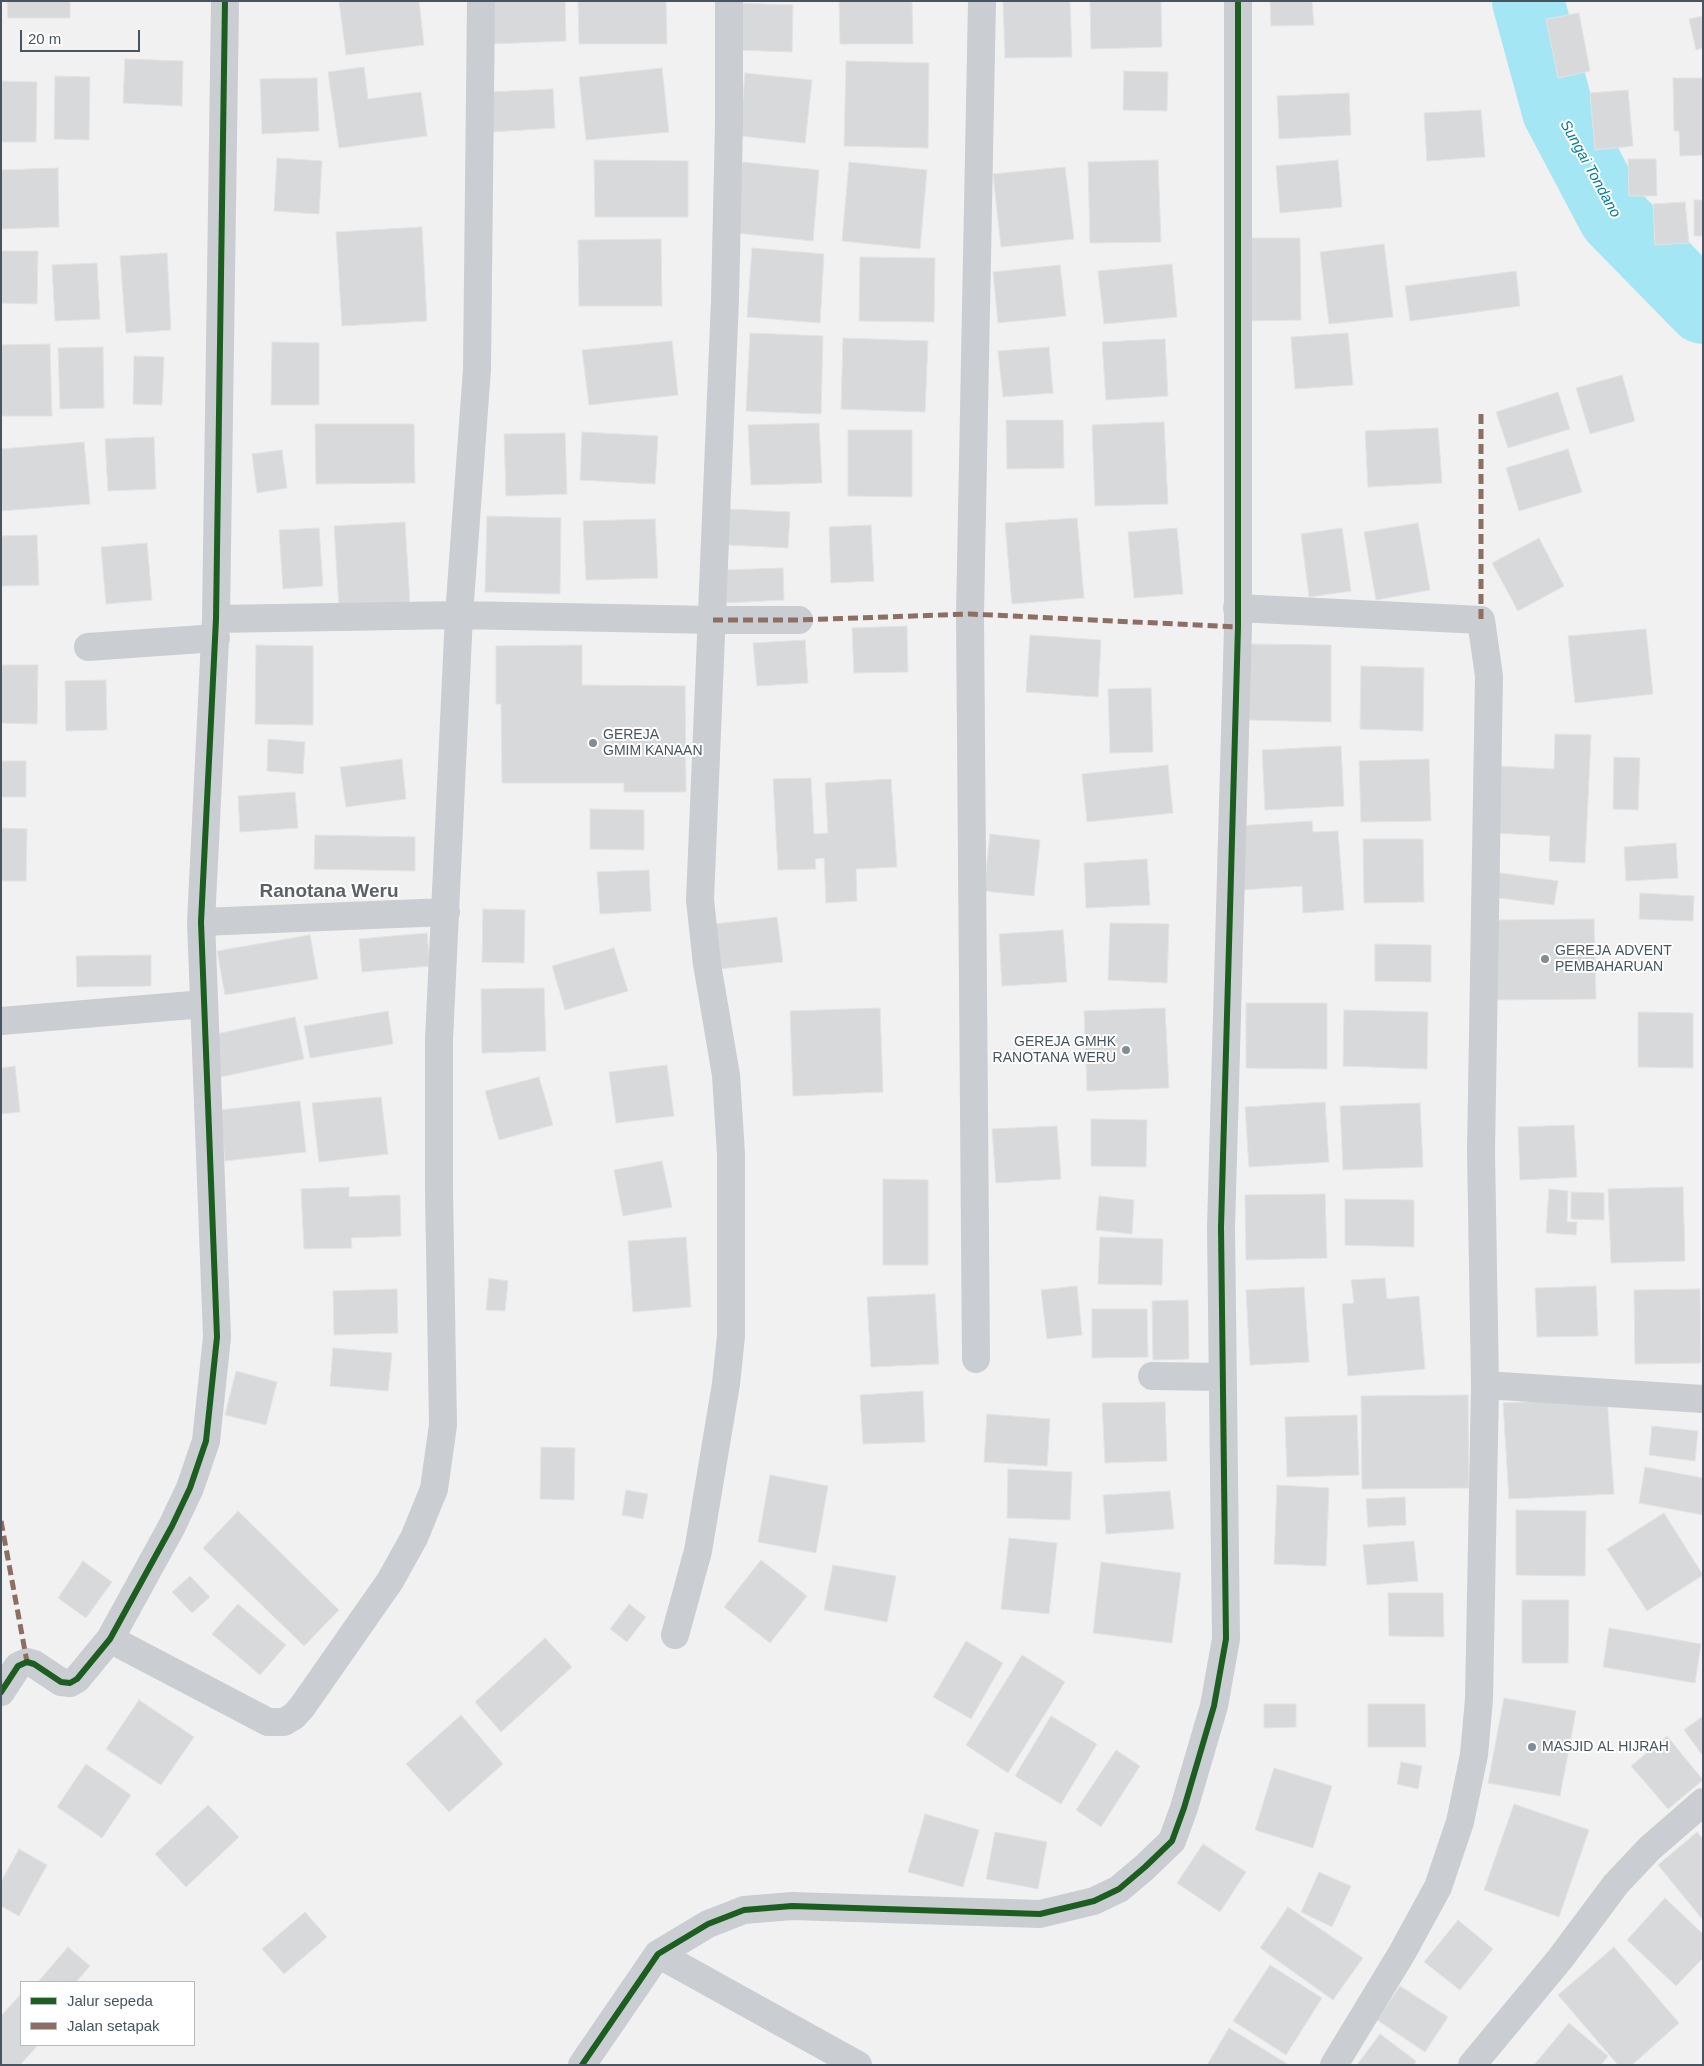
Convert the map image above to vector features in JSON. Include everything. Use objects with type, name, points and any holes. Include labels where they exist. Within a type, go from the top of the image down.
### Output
[{"type":"street","points":[[1,1692],[18,1666],[27,1662],[34,1664],[61,1682],[70,1683],[77,1678],[110,1639],[172,1526],[190,1488],[206,1441],[217,1337],[201,922],[216,629],[224,1]]},
{"type":"street","points":[[110,1639],[268,1722],[284,1722],[294,1716],[308,1699],[390,1581],[414,1538],[434,1489],[443,1425],[439,1190],[439,1040],[458,615],[477,369],[481,1]]},
{"type":"street","points":[[675,1635],[699,1543],[726,1384],[731,1336],[731,1154],[726,1075],[707,964],[700,900],[713,620],[725,280],[729,123],[729,1]]},
{"type":"street","points":[[976,1359],[970,614],[982,1]]},
{"type":"street","points":[[582,2065],[658,1954],[708,1924],[744,1910],[792,1906],[1040,1914],[1094,1901],[1119,1889],[1146,1868],[1172,1840],[1184,1808],[1214,1706],[1226,1639],[1221,1227],[1238,608],[1238,1]]},
{"type":"street","points":[[1238,608],[1481,620],[1489,676],[1481,1151],[1485,1385],[1479,1698],[1474,1755],[1460,1822],[1438,1887],[1402,1953],[1334,2065]]},
{"type":"street","points":[[88,647],[216,629],[458,615],[799,620]]},
{"type":"street","points":[[201,922],[446,912]]},
{"type":"street","points":[[1,1021],[204,1004]]},
{"type":"street","points":[[1152,1376],[1223,1376]]},
{"type":"street","points":[[1485,1385],[1703,1399]]},
{"type":"street","points":[[1472,2065],[1560,1959],[1616,1884],[1650,1848],[1703,1802]]},
{"type":"street","points":[[658,1954],[858,2065]]},
{"type":"building","points":[[7,1],[70,1],[70,18],[8,18]]},
{"type":"building","points":[[339,1],[419,1],[424,45],[346,55]]},
{"type":"building","points":[[489,1],[565,1],[566,41],[491,44]]},
{"type":"building","points":[[578,1],[666,1],[667,44],[579,44]]},
{"type":"building","points":[[839,1],[912,1],[913,44],[840,44]]},
{"type":"building","points":[[1003,1],[1070,1],[1072,57],[1005,58]]},
{"type":"building","points":[[1090,1],[1161,1],[1162,47],[1091,49]]},
{"type":"building","points":[[1270,1],[1312,1],[1314,25],[1271,26]]},
{"type":"building","points":[[737,3],[793,5],[792,52],[736,50]]},
{"type":"building","points":[[1579,13],[1590,71],[1558,78],[1546,19]]},
{"type":"building","points":[[1703,16],[1703,48],[1696,50],[1689,19]]},
{"type":"building","points":[[125,59],[183,61],[182,106],[123,103]]},
{"type":"building","points":[[846,61],[929,63],[928,148],[844,146]]},
{"type":"building","points":[[364,67],[368,99],[421,92],[427,136],[339,148],[328,72]]},
{"type":"building","points":[[662,68],[669,132],[586,140],[579,77]]},
{"type":"building","points":[[1124,71],[1168,72],[1167,111],[1123,110]]},
{"type":"building","points":[[745,73],[812,80],[805,143],[740,136]]},
{"type":"building","points":[[55,76],[90,77],[89,140],[54,139]]},
{"type":"building","points":[[317,78],[319,131],[262,134],[260,79]]},
{"type":"building","points":[[1673,78],[1703,78],[1703,155],[1680,156],[1679,131],[1674,131]]},
{"type":"building","points":[[1,81],[37,82],[36,142],[1,142]]},
{"type":"building","points":[[553,89],[555,128],[491,132],[489,92]]},
{"type":"building","points":[[1628,90],[1633,146],[1595,150],[1590,93]]},
{"type":"building","points":[[1349,93],[1351,135],[1279,139],[1277,96]]},
{"type":"building","points":[[1481,110],[1485,157],[1427,161],[1424,113]]},
{"type":"building","points":[[277,158],[322,161],[319,214],[274,211]]},
{"type":"building","points":[[1628,159],[1656,159],[1657,196],[1629,196]]},
{"type":"building","points":[[594,160],[688,161],[688,217],[595,217]]},
{"type":"building","points":[[1158,160],[1161,242],[1090,243],[1088,162]]},
{"type":"building","points":[[1338,160],[1342,207],[1280,213],[1276,166]]},
{"type":"building","points":[[742,162],[819,170],[813,241],[736,233]]},
{"type":"building","points":[[849,162],[927,170],[920,249],[842,241]]},
{"type":"building","points":[[1065,167],[1074,239],[1001,247],[993,174]]},
{"type":"building","points":[[58,168],[59,227],[1,229],[1,170]]},
{"type":"building","points":[[1694,200],[1703,200],[1703,236],[1694,236]]},
{"type":"building","points":[[1685,202],[1689,243],[1655,245],[1653,204]]},
{"type":"building","points":[[422,227],[427,321],[342,326],[336,232]]},
{"type":"building","points":[[1244,238],[1300,238],[1301,320],[1245,321]]},
{"type":"building","points":[[661,239],[662,306],[579,306],[578,240]]},
{"type":"building","points":[[1384,244],[1393,317],[1329,324],[1320,252]]},
{"type":"building","points":[[752,248],[824,254],[820,323],[747,317]]},
{"type":"building","points":[[1,251],[38,251],[37,304],[1,303]]},
{"type":"building","points":[[167,253],[171,330],[126,333],[120,256]]},
{"type":"building","points":[[860,257],[935,258],[934,322],[859,321]]},
{"type":"building","points":[[97,263],[100,319],[55,321],[52,265]]},
{"type":"building","points":[[1172,264],[1177,317],[1104,324],[1098,271]]},
{"type":"building","points":[[1060,265],[1066,316],[998,323],[993,272]]},
{"type":"building","points":[[1516,271],[1520,306],[1410,321],[1405,286]]},
{"type":"building","points":[[750,333],[823,336],[821,414],[746,411]]},
{"type":"building","points":[[1348,333],[1353,385],[1295,389],[1291,337]]},
{"type":"building","points":[[843,338],[928,341],[925,412],[841,409]]},
{"type":"building","points":[[1165,339],[1168,396],[1106,400],[1102,342]]},
{"type":"building","points":[[672,341],[678,395],[589,405],[582,350]]},
{"type":"building","points":[[272,342],[319,343],[319,405],[271,405]]},
{"type":"building","points":[[50,344],[52,416],[1,416],[1,345]]},
{"type":"building","points":[[103,347],[104,408],[60,409],[58,348]]},
{"type":"building","points":[[1049,347],[1053,393],[1003,397],[998,351]]},
{"type":"building","points":[[134,356],[164,357],[162,405],[133,404]]},
{"type":"building","points":[[1622,375],[1635,421],[1590,434],[1576,388]]},
{"type":"building","points":[[1558,392],[1570,429],[1508,448],[1496,412]]},
{"type":"building","points":[[1006,420],[1063,420],[1064,468],[1007,469]]},
{"type":"building","points":[[1164,422],[1168,504],[1095,506],[1092,425]]},
{"type":"building","points":[[819,423],[822,483],[751,485],[748,425]]},
{"type":"building","points":[[315,424],[414,424],[415,483],[316,484]]},
{"type":"building","points":[[1438,428],[1442,483],[1368,487],[1365,431]]},
{"type":"building","points":[[848,430],[912,430],[912,497],[848,496]]},
{"type":"building","points":[[582,432],[658,436],[655,484],[580,480]]},
{"type":"building","points":[[565,433],[567,494],[506,496],[504,434]]},
{"type":"building","points":[[154,437],[156,489],[108,491],[105,439]]},
{"type":"building","points":[[84,442],[90,504],[1,511],[1,449]]},
{"type":"building","points":[[1568,449],[1582,492],[1519,511],[1506,468]]},
{"type":"building","points":[[282,450],[287,488],[257,493],[252,454]]},
{"type":"building","points":[[729,509],[790,512],[788,548],[728,545]]},
{"type":"building","points":[[487,516],[561,518],[560,594],[485,592]]},
{"type":"building","points":[[1077,518],[1084,598],[1012,604],[1005,523]]},
{"type":"building","points":[[655,519],[658,578],[586,580],[583,521]]},
{"type":"building","points":[[405,522],[410,604],[339,608],[334,526]]},
{"type":"building","points":[[1418,523],[1430,590],[1376,600],[1364,532]]},
{"type":"building","points":[[871,525],[874,581],[831,583],[829,527]]},
{"type":"building","points":[[319,528],[323,586],[283,589],[279,530]]},
{"type":"building","points":[[1177,528],[1183,594],[1134,598],[1128,532]]},
{"type":"building","points":[[1342,528],[1351,591],[1309,597],[1301,534]]},
{"type":"building","points":[[37,535],[39,585],[1,586],[1,536]]},
{"type":"building","points":[[1539,538],[1564,586],[1518,611],[1492,563]]},
{"type":"building","points":[[147,543],[152,600],[106,604],[101,547]]},
{"type":"building","points":[[783,568],[784,600],[726,603],[724,570]]},
{"type":"building","points":[[907,626],[908,672],[854,673],[852,628]]},
{"type":"building","points":[[1646,629],[1653,694],[1575,703],[1568,636]]},
{"type":"building","points":[[1030,635],[1101,640],[1098,697],[1026,692]]},
{"type":"building","points":[[805,640],[808,683],[757,686],[753,643]]},
{"type":"building","points":[[1250,644],[1331,645],[1331,722],[1249,720]]},
{"type":"building","points":[[256,645],[313,646],[313,725],[255,724]]},
{"type":"building","name":"GEREJA GMIM KANAAN","points":[[582,645],[582,685],[685,686],[686,792],[624,792],[624,783],[502,783],[501,704],[496,704],[496,646]]},
{"type":"building","points":[[1,665],[38,665],[37,724],[1,723]]},
{"type":"building","points":[[1361,666],[1424,668],[1423,731],[1360,729]]},
{"type":"building","points":[[106,680],[107,730],[66,731],[65,681]]},
{"type":"building","points":[[1151,688],[1153,752],[1110,753],[1108,689]]},
{"type":"building","points":[[1555,734],[1591,735],[1585,863],[1549,861],[1550,836],[1496,833],[1499,766],[1554,769]]},
{"type":"building","points":[[268,739],[305,742],[303,774],[267,771]]},
{"type":"building","points":[[1341,746],[1344,806],[1265,810],[1262,750]]},
{"type":"building","points":[[1614,757],[1640,758],[1638,810],[1613,809]]},
{"type":"building","points":[[402,759],[406,799],[346,807],[340,767]]},
{"type":"building","points":[[1429,759],[1431,821],[1361,822],[1359,761]]},
{"type":"building","points":[[1,761],[26,761],[26,797],[1,797]]},
{"type":"building","points":[[1168,765],[1173,813],[1087,822],[1082,774]]},
{"type":"building","points":[[811,778],[814,834],[828,833],[825,783],[891,779],[897,867],[856,869],[857,901],[826,903],[824,858],[815,859],[816,869],[778,870],[773,779]]},
{"type":"building","points":[[295,792],[298,828],[240,832],[238,796]]},
{"type":"building","points":[[590,809],[644,810],[644,850],[590,849]]},
{"type":"building","points":[[1312,821],[1313,832],[1338,831],[1344,910],[1303,913],[1302,886],[1241,890],[1236,826]]},
{"type":"building","points":[[1,828],[27,829],[26,881],[1,881]]},
{"type":"building","points":[[990,834],[1040,840],[1034,896],[984,891]]},
{"type":"building","points":[[315,835],[415,837],[415,871],[314,869]]},
{"type":"building","points":[[1363,839],[1423,839],[1424,902],[1364,903]]},
{"type":"building","points":[[1676,843],[1678,878],[1626,881],[1624,847]]},
{"type":"building","points":[[1147,859],[1150,905],[1086,908],[1084,863]]},
{"type":"building","points":[[649,870],[651,911],[600,914],[597,872]]},
{"type":"building","points":[[1494,872],[1558,881],[1554,905],[1491,897]]},
{"type":"building","points":[[1640,893],[1694,896],[1693,921],[1639,919]]},
{"type":"building","points":[[483,909],[525,910],[524,963],[482,962]]},
{"type":"building","points":[[777,917],[783,962],[719,969],[714,924]]},
{"type":"building","name":"GEREJA ADVENT PEMBAHARUAN","points":[[1594,919],[1596,999],[1495,1000],[1494,920]]},
{"type":"building","points":[[1110,923],[1169,924],[1167,983],[1108,980]]},
{"type":"building","points":[[1063,930],[1067,982],[1002,986],[999,934]]},
{"type":"building","points":[[427,933],[430,966],[362,972],[359,939]]},
{"type":"building","points":[[310,935],[318,979],[225,995],[217,951]]},
{"type":"building","points":[[1375,944],[1431,945],[1431,982],[1375,981]]},
{"type":"building","points":[[614,948],[628,991],[565,1010],[552,966]]},
{"type":"building","points":[[151,955],[151,986],[77,987],[76,956]]},
{"type":"building","points":[[544,988],[546,1051],[482,1053],[481,989]]},
{"type":"building","points":[[1246,1003],[1327,1003],[1327,1069],[1246,1068]]},
{"type":"building","points":[[880,1008],[883,1092],[793,1096],[790,1011]]},
{"type":"building","name":"GEREJA GMHK RANOTANA WERU","points":[[1165,1008],[1169,1088],[1087,1091],[1084,1011]]},
{"type":"building","points":[[1344,1010],[1428,1012],[1427,1069],[1343,1066]]},
{"type":"building","points":[[388,1011],[393,1044],[310,1058],[304,1026]]},
{"type":"building","points":[[1638,1012],[1693,1013],[1693,1068],[1638,1067]]},
{"type":"building","points":[[295,1017],[304,1059],[221,1077],[212,1035]]},
{"type":"building","points":[[667,1065],[674,1116],[616,1123],[609,1072]]},
{"type":"building","points":[[15,1066],[20,1112],[1,1114],[1,1068]]},
{"type":"building","points":[[539,1077],[553,1125],[499,1140],[485,1091]]},
{"type":"building","points":[[381,1097],[388,1154],[319,1162],[312,1103]]},
{"type":"building","points":[[300,1101],[306,1152],[225,1161],[220,1110]]},
{"type":"building","points":[[1325,1102],[1329,1162],[1249,1167],[1245,1107]]},
{"type":"building","points":[[1420,1103],[1423,1167],[1343,1170],[1340,1106]]},
{"type":"building","points":[[1091,1119],[1147,1120],[1146,1167],[1091,1166]]},
{"type":"building","points":[[1574,1125],[1577,1177],[1520,1180],[1518,1127]]},
{"type":"building","points":[[1057,1126],[1061,1179],[996,1183],[992,1129]]},
{"type":"building","points":[[662,1161],[672,1207],[623,1216],[614,1170]]},
{"type":"building","points":[[883,1179],[928,1180],[928,1265],[883,1265]]},
{"type":"building","points":[[349,1187],[349,1197],[400,1195],[401,1236],[351,1238],[352,1248],[304,1249],[301,1189]]},
{"type":"building","points":[[1683,1187],[1685,1261],[1611,1263],[1608,1189]]},
{"type":"building","points":[[1549,1189],[1568,1191],[1567,1222],[1577,1222],[1576,1235],[1546,1233]]},
{"type":"building","points":[[1571,1192],[1604,1193],[1604,1220],[1571,1219]]},
{"type":"building","points":[[1325,1194],[1327,1258],[1246,1260],[1245,1195]]},
{"type":"building","points":[[1099,1196],[1134,1200],[1132,1234],[1096,1230]]},
{"type":"building","points":[[1345,1199],[1414,1200],[1414,1247],[1345,1245]]},
{"type":"building","points":[[686,1237],[691,1307],[633,1312],[628,1241]]},
{"type":"building","points":[[1100,1237],[1163,1239],[1162,1285],[1098,1284]]},
{"type":"building","points":[[489,1278],[508,1281],[505,1311],[486,1310]]},
{"type":"building","points":[[1385,1278],[1387,1299],[1419,1296],[1425,1369],[1348,1376],[1342,1304],[1354,1303],[1351,1280]]},
{"type":"building","points":[[1077,1286],[1082,1335],[1047,1339],[1041,1290]]},
{"type":"building","points":[[1596,1286],[1598,1336],[1537,1337],[1535,1288]]},
{"type":"building","points":[[1304,1287],[1309,1362],[1250,1365],[1246,1290]]},
{"type":"building","points":[[397,1289],[398,1333],[334,1335],[333,1291]]},
{"type":"building","points":[[1700,1289],[1701,1363],[1635,1364],[1634,1290]]},
{"type":"building","points":[[935,1294],[939,1364],[871,1367],[867,1297]]},
{"type":"building","points":[[1188,1300],[1189,1359],[1153,1360],[1152,1301]]},
{"type":"building","points":[[1092,1309],[1147,1309],[1148,1357],[1092,1358]]},
{"type":"building","points":[[333,1348],[392,1353],[388,1391],[330,1386]]},
{"type":"building","points":[[236,1371],[277,1382],[266,1425],[225,1415]]},
{"type":"building","points":[[923,1391],[925,1442],[863,1444],[860,1395]]},
{"type":"building","points":[[1468,1395],[1469,1488],[1362,1489],[1361,1396]]},
{"type":"building","points":[[1607,1398],[1614,1494],[1509,1499],[1503,1403]]},
{"type":"building","points":[[1165,1402],[1167,1461],[1105,1463],[1102,1403]]},
{"type":"building","points":[[987,1414],[1050,1419],[1047,1466],[984,1462]]},
{"type":"building","points":[[1357,1415],[1359,1475],[1287,1477],[1285,1417]]},
{"type":"building","points":[[1652,1426],[1698,1431],[1695,1461],[1649,1455]]},
{"type":"building","points":[[541,1447],[575,1448],[574,1500],[540,1499]]},
{"type":"building","points":[[1645,1467],[1703,1478],[1703,1515],[1639,1503]]},
{"type":"building","points":[[1008,1469],[1072,1472],[1070,1520],[1007,1518]]},
{"type":"building","points":[[770,1475],[828,1486],[816,1553],[758,1542]]},
{"type":"building","points":[[1277,1485],[1329,1488],[1326,1566],[1274,1564]]},
{"type":"building","points":[[626,1490],[648,1494],[643,1519],[622,1515]]},
{"type":"building","points":[[1170,1491],[1174,1529],[1106,1534],[1103,1495]]},
{"type":"building","points":[[1405,1497],[1406,1525],[1368,1527],[1366,1499]]},
{"type":"building","points":[[1516,1510],[1586,1511],[1585,1576],[1516,1575]]},
{"type":"building","points":[[238,1511],[339,1610],[304,1646],[203,1548]]},
{"type":"building","points":[[1664,1513],[1703,1575],[1647,1611],[1607,1549]]},
{"type":"building","points":[[1009,1538],[1057,1543],[1049,1614],[1001,1609]]},
{"type":"building","points":[[1414,1541],[1418,1581],[1367,1585],[1363,1545]]},
{"type":"building","points":[[761,1560],[807,1596],[770,1643],[724,1607]]},
{"type":"building","points":[[83,1561],[112,1582],[86,1618],[58,1598]]},
{"type":"building","points":[[1101,1562],[1181,1573],[1172,1643],[1093,1633]]},
{"type":"building","points":[[833,1565],[896,1576],[887,1622],[824,1610]]},
{"type":"building","points":[[190,1576],[210,1597],[192,1613],[172,1592]]},
{"type":"building","points":[[1388,1593],[1443,1593],[1444,1637],[1389,1636]]},
{"type":"building","points":[[1522,1600],[1569,1600],[1568,1663],[1522,1663]]},
{"type":"building","points":[[238,1604],[286,1645],[260,1675],[212,1634]]},
{"type":"building","points":[[629,1604],[646,1617],[627,1642],[610,1629]]},
{"type":"building","points":[[1609,1628],[1701,1644],[1695,1683],[1603,1667]]},
{"type":"building","points":[[545,1638],[572,1667],[501,1732],[475,1702]]},
{"type":"building","points":[[966,1641],[1003,1663],[971,1719],[933,1697]]},
{"type":"building","points":[[1022,1655],[1065,1682],[1008,1773],[966,1745]]},
{"type":"building","name":"MASJID AL HIJRAH","points":[[1504,1698],[1576,1711],[1560,1796],[1488,1783]]},
{"type":"building","points":[[139,1700],[194,1737],[161,1785],[106,1749]]},
{"type":"building","points":[[1264,1704],[1296,1704],[1296,1727],[1264,1728]]},
{"type":"building","points":[[1368,1704],[1425,1704],[1426,1747],[1368,1747]]},
{"type":"building","points":[[461,1715],[503,1764],[449,1812],[406,1764]]},
{"type":"building","points":[[1051,1716],[1097,1744],[1061,1804],[1015,1776]]},
{"type":"building","points":[[1703,1716],[1703,1756],[1684,1730]]},
{"type":"building","points":[[1667,1736],[1703,1780],[1668,1809],[1631,1766]]},
{"type":"building","points":[[1116,1750],[1140,1766],[1101,1827],[1076,1810]]},
{"type":"building","points":[[1401,1762],[1422,1766],[1418,1789],[1397,1784]]},
{"type":"building","points":[[86,1764],[131,1795],[102,1838],[57,1807]]},
{"type":"building","points":[[1274,1768],[1332,1786],[1313,1848],[1255,1830]]},
{"type":"building","points":[[1514,1804],[1589,1830],[1559,1917],[1484,1890]]},
{"type":"building","points":[[208,1805],[239,1837],[186,1887],[155,1854]]},
{"type":"building","points":[[925,1814],[979,1830],[963,1887],[908,1872]]},
{"type":"building","points":[[995,1832],[1047,1842],[1038,1889],[986,1879]]},
{"type":"building","points":[[1697,1832],[1703,1839],[1703,1920],[1658,1865]]},
{"type":"building","points":[[1203,1844],[1246,1872],[1220,1912],[1177,1883]]},
{"type":"building","points":[[19,1849],[47,1865],[19,1916],[1,1906],[1,1882]]},
{"type":"building","points":[[1319,1872],[1351,1886],[1332,1927],[1301,1912]]},
{"type":"building","points":[[1665,1898],[1703,1934],[1703,1958],[1676,1986],[1627,1940]]},
{"type":"building","points":[[1288,1907],[1363,1958],[1333,2000],[1260,1948]]},
{"type":"building","points":[[305,1912],[327,1937],[284,1974],[262,1949]]},
{"type":"building","points":[[1458,1920],[1493,1949],[1460,1990],[1424,1962]]},
{"type":"building","points":[[68,1947],[90,1966],[77,1981],[39,1981]]},
{"type":"building","points":[[1614,1947],[1679,2023],[1632,2065],[1618,2065],[1558,1995]]},
{"type":"building","points":[[1270,1965],[1322,1998],[1286,2055],[1233,2021]]},
{"type":"building","points":[[1400,1986],[1448,2017],[1425,2052],[1377,2020]]},
{"type":"building","points":[[20,1995],[20,2046],[37,2046],[20,2065],[1,2065],[1,2016]]},
{"type":"building","points":[[1569,2023],[1608,2056],[1601,2065],[1534,2065]]},
{"type":"building","points":[[1229,2028],[1289,2065],[1207,2065]]},
{"type":"building","points":[[1380,2034],[1416,2061],[1414,2065],[1357,2065]]},
{"type":"waterway","name":"Sungai Tondano","points":[[1528,1],[1558,111],[1614,217],[1703,308]]},
{"type":"marked path","points":[[1481,414],[1481,620]]},
{"type":"marked path","points":[[713,620],[799,620],[970,614],[1238,627]]},
{"type":"marked path","points":[[1,1521],[27,1662]]},
{"type":"cycle path","points":[[1,1692],[18,1666],[27,1662],[34,1664],[61,1682],[70,1683],[77,1679],[110,1639],[172,1526],[190,1488],[206,1441],[217,1337],[201,922],[216,619],[225,1]]},
{"type":"cycle path","points":[[582,2065],[658,1954],[708,1924],[744,1910],[792,1906],[1040,1914],[1094,1901],[1119,1889],[1172,1841],[1184,1808],[1214,1706],[1226,1639],[1221,1227],[1238,627],[1238,1]]},
{"type":"place","name":"GEREJA GMIM KANAAN","points":[[593,743]]},
{"type":"place","name":"GEREJA ADVENT PEMBAHARUAN","points":[[1545,959]]},
{"type":"place","name":"GEREJA GMHK RANOTANA WERU","points":[[1126,1050]]},
{"type":"place","name":"MASJID AL HIJRAH","points":[[1532,1747]]},
{"type":"district","name":"Ranotana Weru","points":[[329,892]]}]
